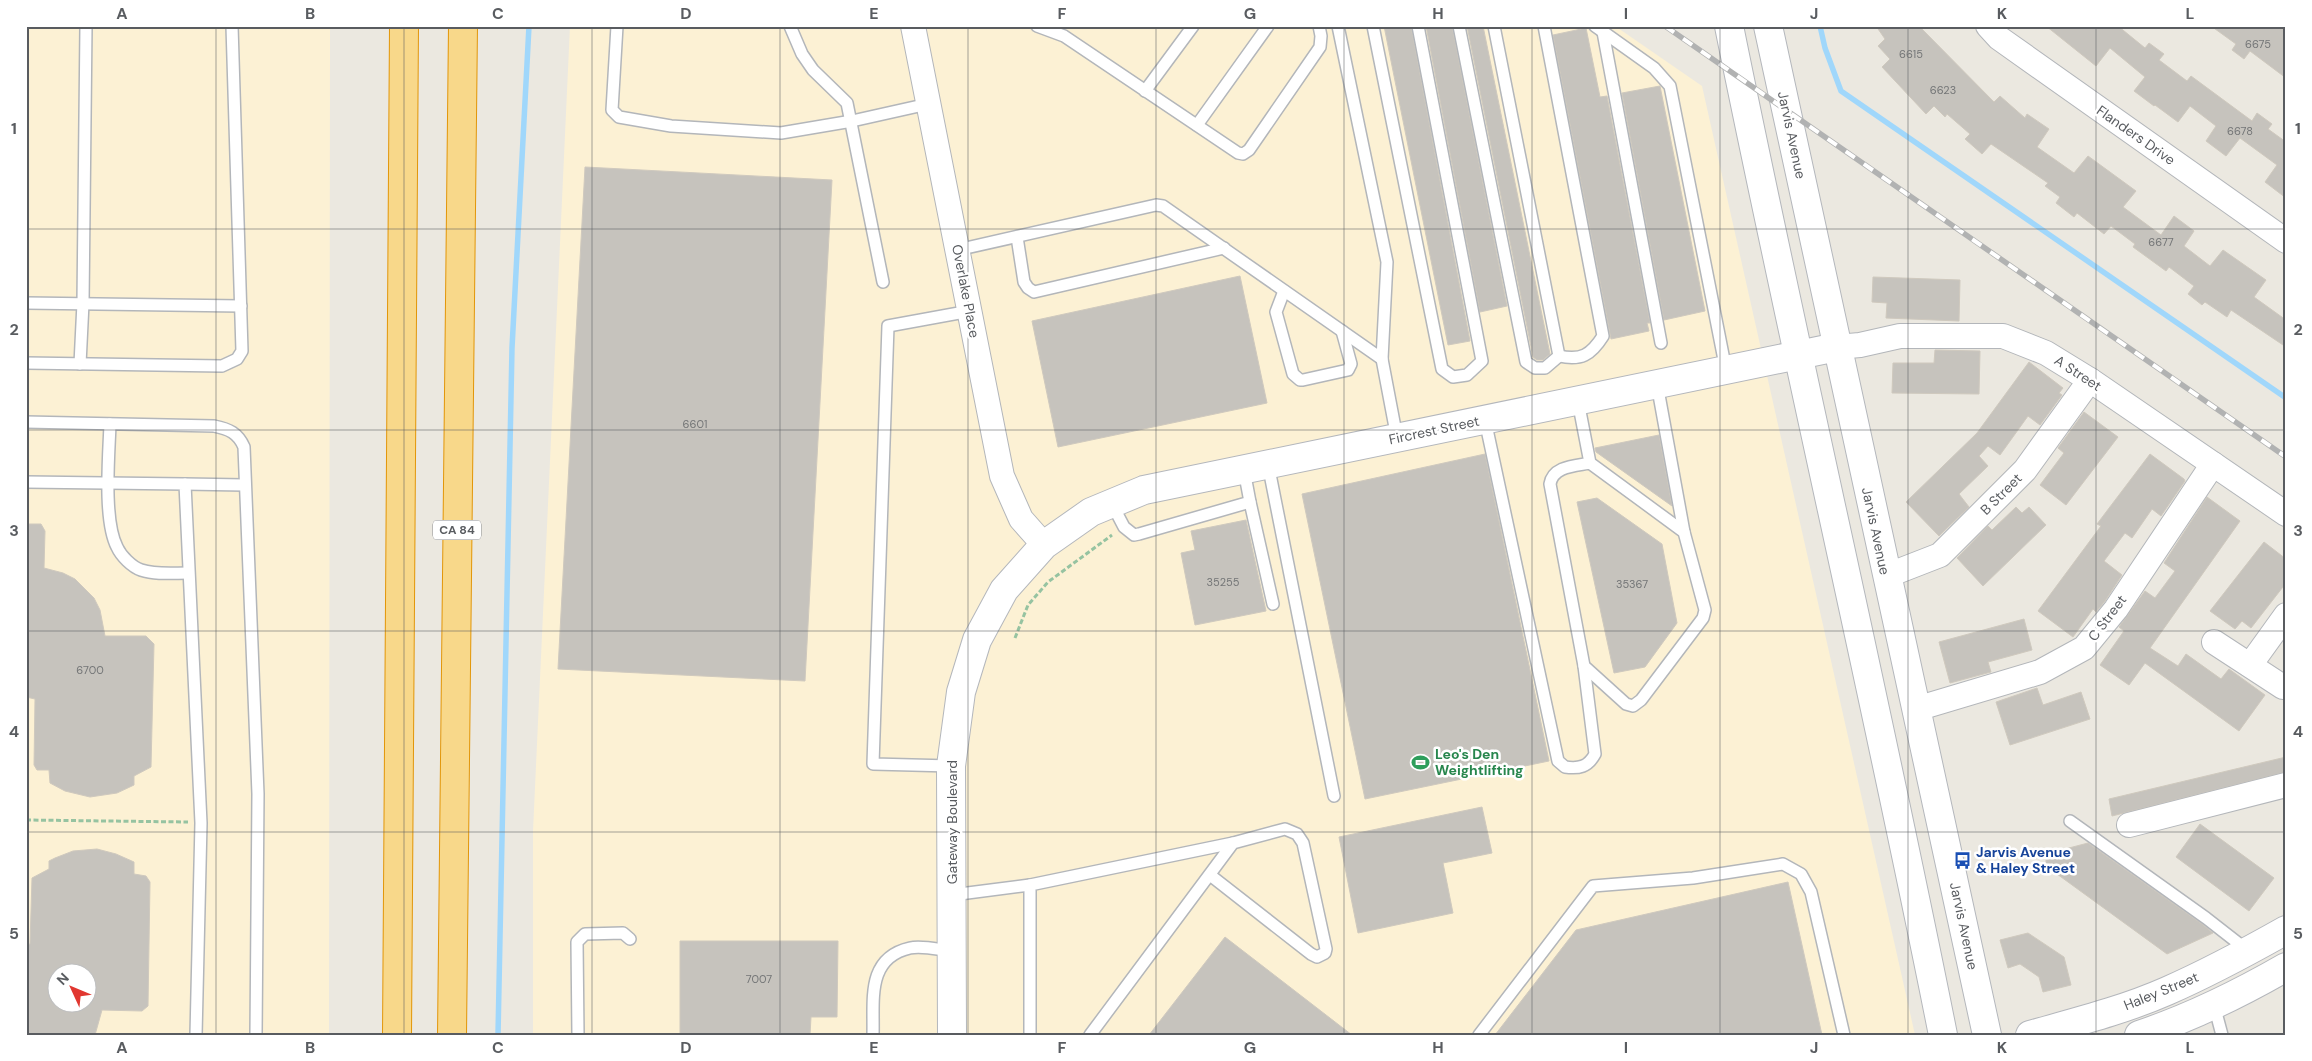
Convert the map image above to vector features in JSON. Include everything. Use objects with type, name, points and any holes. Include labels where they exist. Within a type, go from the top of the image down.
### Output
[{"type":"highway","points":[[380,1035],[385,26]]},
{"type":"highway","points":[[397,1035],[404,26]]},
{"type":"highway","name":"CA 84","points":[[452,1035],[462,26]]},
{"type":"main road","points":[[1729,26],[1798,355],[1912,879],[1943,1035]]},
{"type":"main road","name":"Jarvis Avenue","points":[[1768,26],[1987,1035]]},
{"type":"main road","name":"Fircrest Street","points":[[1044,545],[1091,512],[1117,514],[1144,490],[1837,347]]},
{"type":"main road","name":"Gateway Boulevard","points":[[952,1035],[950,766],[961,692],[977,640],[1004,590],[1044,545]]},
{"type":"main road","name":"Haley Street","points":[[2030,1035],[2085,1020],[2164,992],[2248,951],[2286,930]]},
{"type":"main road","points":[[2139,1035],[2169,1025],[2214,1005],[2286,967]]},
{"type":"street","name":"Overlake Place","points":[[913,26],[1002,476],[1021,519],[1044,545]]},
{"type":"street","name":"Flanders Drive","points":[[1988,26],[1999,38],[2286,241]]},
{"type":"street","name":"A Street","points":[[1837,347],[1860,345],[1900,336],[2003,336],[2046,352],[2286,514]]},
{"type":"street","name":"B Street","points":[[1886,576],[1940,555],[2025,470],[2090,380]]},
{"type":"street","name":"C Street","points":[[1916,709],[2040,672],[2084,648],[2116,609],[2213,464]]},
{"type":"street","points":[[2250,665],[2286,615]]},
{"type":"street","points":[[2214,642],[2283,687]]},
{"type":"street","points":[[2129,825],[2286,785]]},
{"type":"lane","points":[[80,364],[83,303],[86,26]]},
{"type":"lane","points":[[26,363],[222,366],[237,359],[242,351],[232,26]]},
{"type":"lane","points":[[617,26],[612,110],[619,117],[671,126],[781,133],[852,121],[928,104]]},
{"type":"lane","points":[[790,26],[802,54],[814,70],[847,103],[883,282]]},
{"type":"lane","points":[[1037,26],[1064,36],[1238,153],[1246,154],[1320,47],[1321,36],[1318,26]]},
{"type":"lane","points":[[1145,91],[1193,26]]},
{"type":"lane","points":[[1196,125],[1268,26]]},
{"type":"lane","points":[[1338,26],[1387,262],[1382,359],[1397,438]]},
{"type":"lane","points":[[1373,26],[1442,369],[1453,377],[1467,374],[1482,361],[1418,26]]},
{"type":"lane","points":[[1459,26],[1526,362],[1535,368],[1545,368],[1559,356]]},
{"type":"lane","points":[[1494,26],[1559,356]]},
{"type":"lane","points":[[1544,26],[1603,336],[1593,351],[1572,359],[1559,356]]},
{"type":"lane","points":[[1599,29],[1661,343]]},
{"type":"lane","points":[[1599,29],[1654,68],[1670,86],[1726,370]]},
{"type":"lane","points":[[957,250],[1156,205],[1169,208],[1382,359]]},
{"type":"lane","points":[[1017,237],[1024,282],[1034,292],[1224,248]]},
{"type":"lane","points":[[1284,291],[1276,312],[1293,374],[1296,378],[1303,380],[1348,370],[1351,364],[1342,331]]},
{"type":"lane","points":[[26,302],[241,306]]},
{"type":"lane","points":[[950,766],[873,764],[888,326],[970,311]]},
{"type":"lane","points":[[1584,666],[1630,706],[1637,705],[1705,614],[1684,532],[1657,384]]},
{"type":"lane","points":[[1578,401],[1590,463],[1684,532]]},
{"type":"lane","points":[[1485,420],[1558,761],[1565,767],[1583,767],[1588,765],[1595,754],[1584,666],[1550,484],[1551,478],[1560,469],[1590,463]]},
{"type":"lane","points":[[26,422],[214,426],[233,432],[240,438],[244,447],[244,486],[258,794],[256,1035]]},
{"type":"lane","points":[[110,424],[109,484],[112,530],[116,546],[129,562],[140,570],[188,573]]},
{"type":"lane","points":[[1256,468],[1250,502],[1273,604]]},
{"type":"lane","points":[[1256,468],[1334,796]]},
{"type":"lane","points":[[26,482],[244,486]]},
{"type":"lane","points":[[184,484],[201,823],[196,1035]]},
{"type":"lane","points":[[1117,514],[1130,532],[1139,534],[1250,502]]},
{"type":"lane","points":[[2070,821],[2206,918],[2248,951]]},
{"type":"lane","points":[[952,895],[1030,885],[1233,843],[1285,829],[1300,837],[1303,843],[1326,948],[1325,953],[1318,956],[1312,954],[1210,875]]},
{"type":"lane","points":[[1090,1035],[1233,843]]},
{"type":"lane","points":[[1479,1035],[1593,886],[1693,878],[1783,864],[1801,874],[1811,892],[1844,1035]]},
{"type":"lane","points":[[1030,885],[1030,1035]]},
{"type":"lane","points":[[578,1035],[577,942],[585,934],[623,933],[630,939]]},
{"type":"lane","points":[[873,1035],[874,980],[888,957],[910,948],[952,951]]},
{"type":"lane","points":[[2214,1005],[2222,1035]]},
{"type":"path","points":[[1015,638],[1028,605],[1048,582],[1113,535],[1117,514]]},
{"type":"path","points":[[26,820],[201,823]]},
{"type":"shaded area","points":[[26,26],[330,26],[329,1035],[26,1035]]},
{"type":"shaded area","points":[[570,26],[1615,26],[1702,86],[1915,1035],[533,1035],[533,831]]},
{"type":"building","points":[[1384,26],[1411,26],[1470,341],[1448,345]]},
{"type":"building","points":[[1426,26],[1452,26],[1507,306],[1480,312]]},
{"type":"building","points":[[1467,26],[1483,26],[1550,354],[1543,360],[1537,360],[1533,357]]},
{"type":"building","points":[[1876,26],[1919,26],[1994,102],[2000,96],[2025,118],[2027,114],[2049,129],[2037,147],[2074,173],[2088,156],[2136,191],[2123,207],[2161,235],[2174,216],[2194,231],[2184,246],[2210,266],[2223,250],[2266,280],[2254,297],[2286,320],[2286,347],[2231,310],[2227,317],[2205,302],[2202,305],[2188,294],[2194,286],[2169,267],[2166,271],[2133,247],[2135,244],[2111,226],[2104,234],[2077,213],[2074,217],[2056,203],[2060,197],[2045,186],[2048,183],[1991,144],[1982,154],[1965,139],[1970,134],[1947,114],[1945,117],[1934,106],[1926,114],[1882,67],[1890,59],[1878,46],[1885,39]]},
{"type":"building","points":[[2046,26],[2118,26],[2145,48],[2149,43],[2164,54],[2159,60],[2187,81],[2191,76],[2252,121],[2257,113],[2272,124],[2268,129],[2286,142],[2286,198],[2265,182],[2277,165],[2240,138],[2226,156],[2206,141],[2216,126],[2190,106],[2178,122],[2154,106],[2134,91],[2145,77],[2110,48],[2096,66]]},
{"type":"building","points":[[2211,26],[2286,26],[2286,78],[2250,51],[2244,59],[2232,50],[2236,44]]},
{"type":"building","points":[[1586,28],[1600,97],[1607,96],[1650,323],[1647,323],[1649,331],[1611,339],[1553,35]]},
{"type":"building","points":[[1660,86],[1705,311],[1664,320],[1622,93]]},
{"type":"building","points":[[585,167],[832,180],[805,681],[558,669]]},
{"type":"building","points":[[1240,276],[1267,403],[1058,447],[1032,321]]},
{"type":"building","points":[[1873,277],[1960,280],[1959,321],[1886,318],[1887,303],[1872,302]]},
{"type":"building","points":[[1935,350],[1980,351],[1979,394],[1892,393],[1893,363],[1934,363]]},
{"type":"building","points":[[2029,362],[2063,388],[2059,393],[2062,395],[2040,425],[2028,416],[2000,455],[1988,446],[1979,456],[1988,466],[1959,494],[1969,507],[1939,536],[1906,502],[1977,433]]},
{"type":"building","points":[[2084,412],[2118,437],[2066,505],[2040,485],[2064,453],[2058,448]]},
{"type":"building","points":[[1659,435],[1672,506],[1596,452],[1595,448]]},
{"type":"building","points":[[1485,454],[1549,761],[1365,799],[1302,494]]},
{"type":"building","points":[[2150,454],[2185,481],[2161,516],[2152,509],[2132,538],[2125,533],[2104,561],[2122,575],[2105,601],[2096,612],[2093,609],[2073,637],[2038,611],[2101,526],[2097,524]]},
{"type":"building","points":[[2207,497],[2240,521],[2150,648],[2178,666],[2186,654],[2221,679],[2229,669],[2265,695],[2239,731],[2145,663],[2129,685],[2100,665],[2124,631],[2119,627],[2145,591],[2155,598],[2175,571],[2164,563]]},
{"type":"building","points":[[1597,498],[1662,544],[1677,623],[1645,667],[1614,673],[1577,502]]},
{"type":"building","points":[[2016,507],[2022,513],[2029,507],[2046,525],[1983,586],[1957,558],[1988,526],[1992,530]]},
{"type":"building","points":[[1246,520],[1266,611],[1195,625],[1181,553],[1195,550],[1191,531]]},
{"type":"building","points":[[26,524],[41,524],[45,531],[44,568],[63,573],[75,579],[94,598],[100,610],[105,636],[146,636],[154,644],[151,767],[134,776],[134,785],[117,793],[90,797],[65,791],[50,783],[49,770],[37,770],[34,765],[35,699],[26,697]]},
{"type":"building","points":[[2264,542],[2286,559],[2286,583],[2251,628],[2242,621],[2235,629],[2210,611]]},
{"type":"building","points":[[2024,619],[2032,650],[1988,662],[1991,672],[1950,683],[1939,642]]},
{"type":"building","points":[[2037,688],[2043,705],[2081,692],[2090,719],[2010,745],[1996,702]]},
{"type":"building","points":[[2286,757],[2286,772],[2112,816],[2109,799]]},
{"type":"building","points":[[1482,807],[1492,853],[1443,863],[1453,913],[1358,933],[1339,837]]},
{"type":"building","points":[[2200,824],[2274,878],[2249,911],[2176,857]]},
{"type":"building","points":[[2088,843],[2213,933],[2167,954],[2046,866],[2046,854]]},
{"type":"building","points":[[97,849],[116,854],[134,862],[134,874],[146,876],[150,882],[148,1006],[142,1011],[102,1010],[95,1035],[26,1035],[26,945],[30,944],[32,878],[49,869],[49,861],[73,851]]},
{"type":"building","points":[[1788,882],[1822,1035],[1495,1035],[1576,930]]},
{"type":"building","points":[[2028,933],[2064,957],[2071,985],[2043,992],[2039,977],[2020,964],[2008,968],[2000,940]]},
{"type":"building","points":[[1225,937],[1352,1035],[1149,1035]]},
{"type":"building","points":[[680,941],[838,941],[837,1017],[811,1017],[810,1035],[680,1035]]},
{"type":"waterway","points":[[498,1035],[512,348],[529,26]]},
{"type":"waterway","points":[[1820,26],[1825,48],[1841,91],[2286,398]]},
{"type":"railway","points":[[1665,26],[2286,457]]},
{"type":"place","name":"Leo's Den Weightlifting","points":[[1421,762]]},
{"type":"place","name":"Jarvis Avenue & Haley Street","points":[[1962,860]]}]
